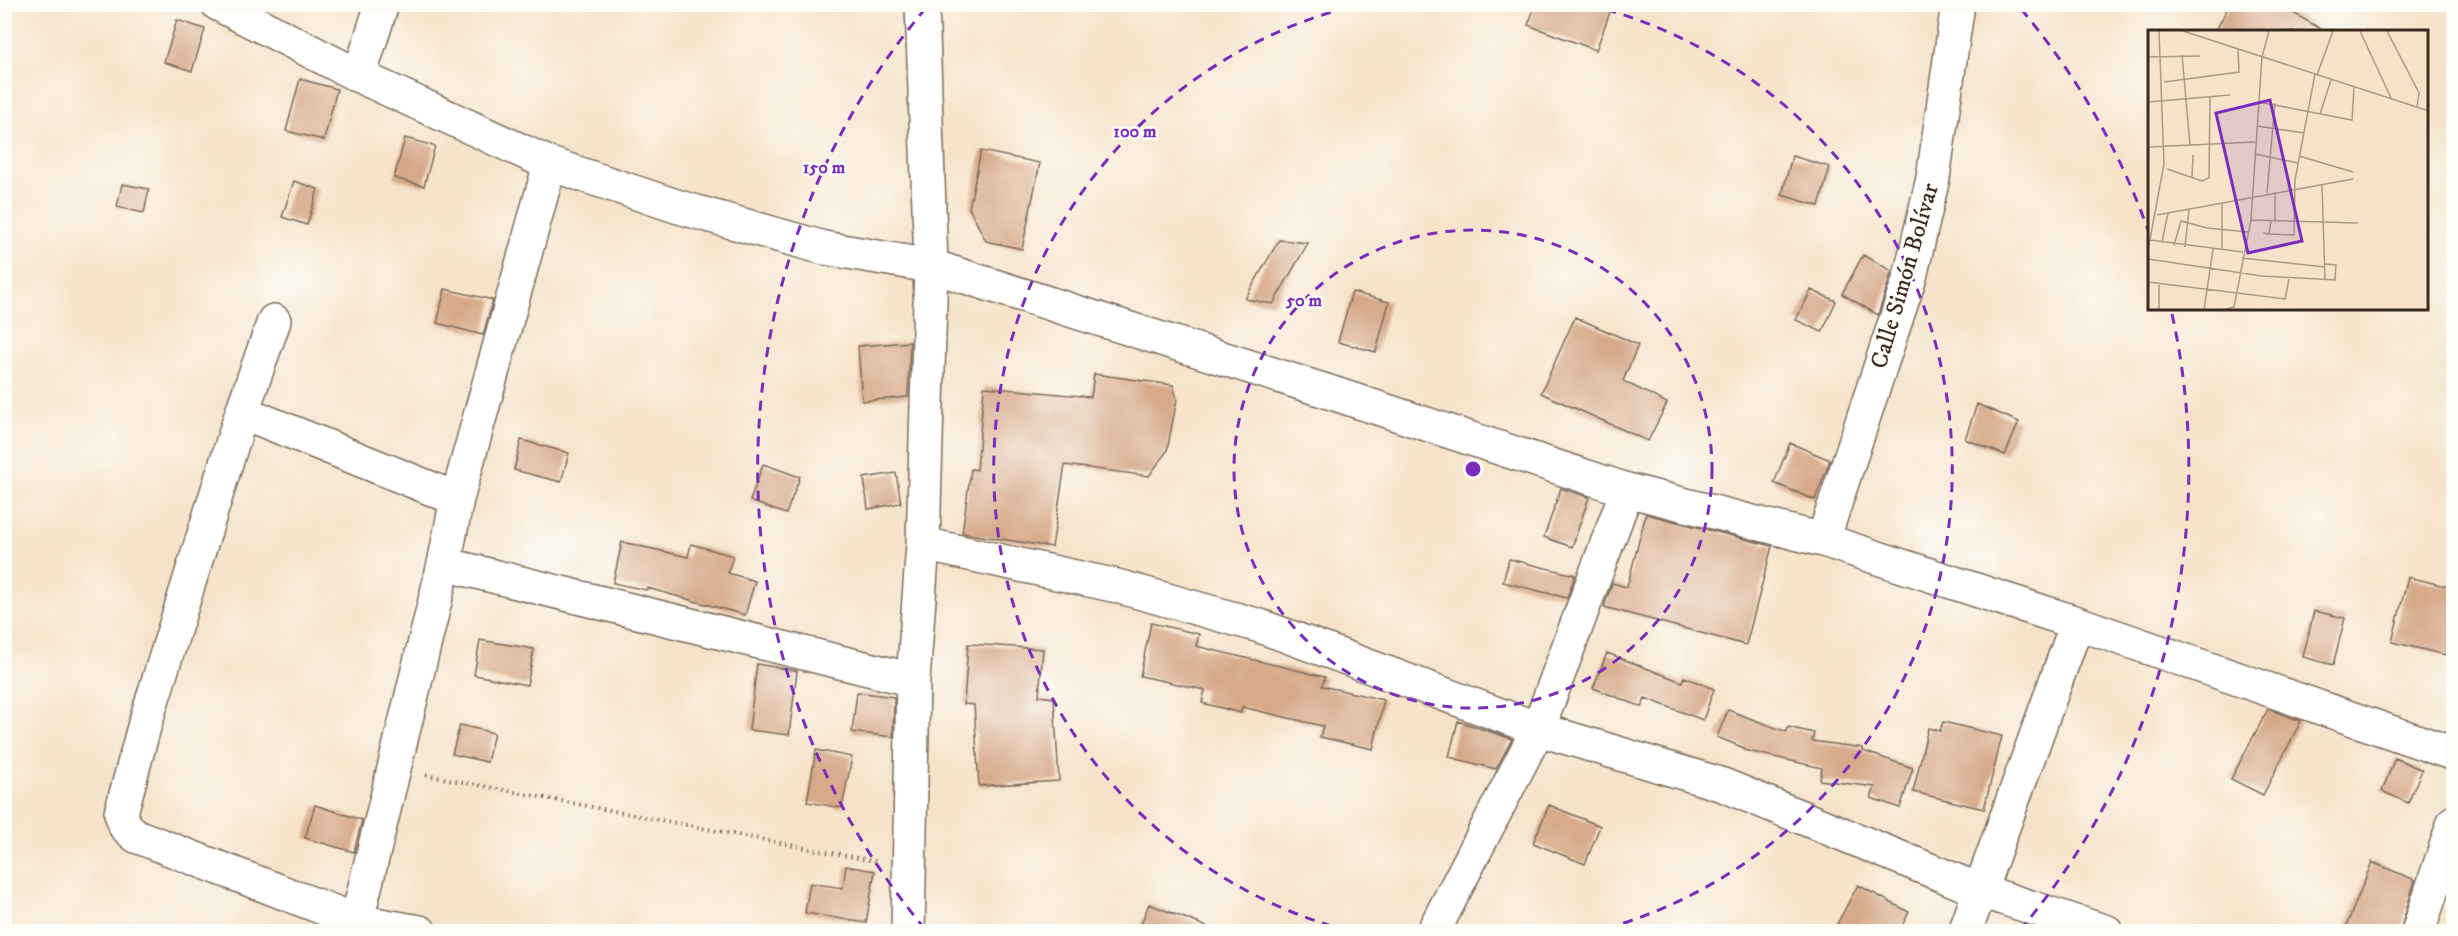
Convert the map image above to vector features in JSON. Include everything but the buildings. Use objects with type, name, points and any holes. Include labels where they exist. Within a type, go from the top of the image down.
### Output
[{"type":"street","points":[[218,4],[359,76],[550,164],[679,207],[824,248],[931,266],[1326,391],[1627,490],[1823,540],[2077,623],[2454,754]]},
{"type":"street","points":[[359,76],[382,4]]},
{"type":"street","points":[[908,932],[913,680],[923,544],[931,266],[922,4]]},
{"type":"street","name":"Calle Simón Bolívar","points":[[1823,540],[1910,277],[1934,178],[1958,4]]},
{"type":"street","points":[[356,926],[444,564],[457,499],[550,164]]},
{"type":"street","points":[[274,321],[242,412],[144,727],[121,813],[125,826],[135,836],[356,926],[420,932]]},
{"type":"street","points":[[242,412],[457,499]]},
{"type":"street","points":[[1433,932],[1538,729],[1627,490]]},
{"type":"street","points":[[923,544],[1117,586],[1260,626],[1538,729],[1723,785],[1981,891],[2107,932]]},
{"type":"street","points":[[444,564],[913,680]]},
{"type":"street","points":[[1965,932],[2077,623]]},
{"type":"street","points":[[2418,932],[2454,822]]},
{"type":"path","points":[[394,769],[909,867]]}]
